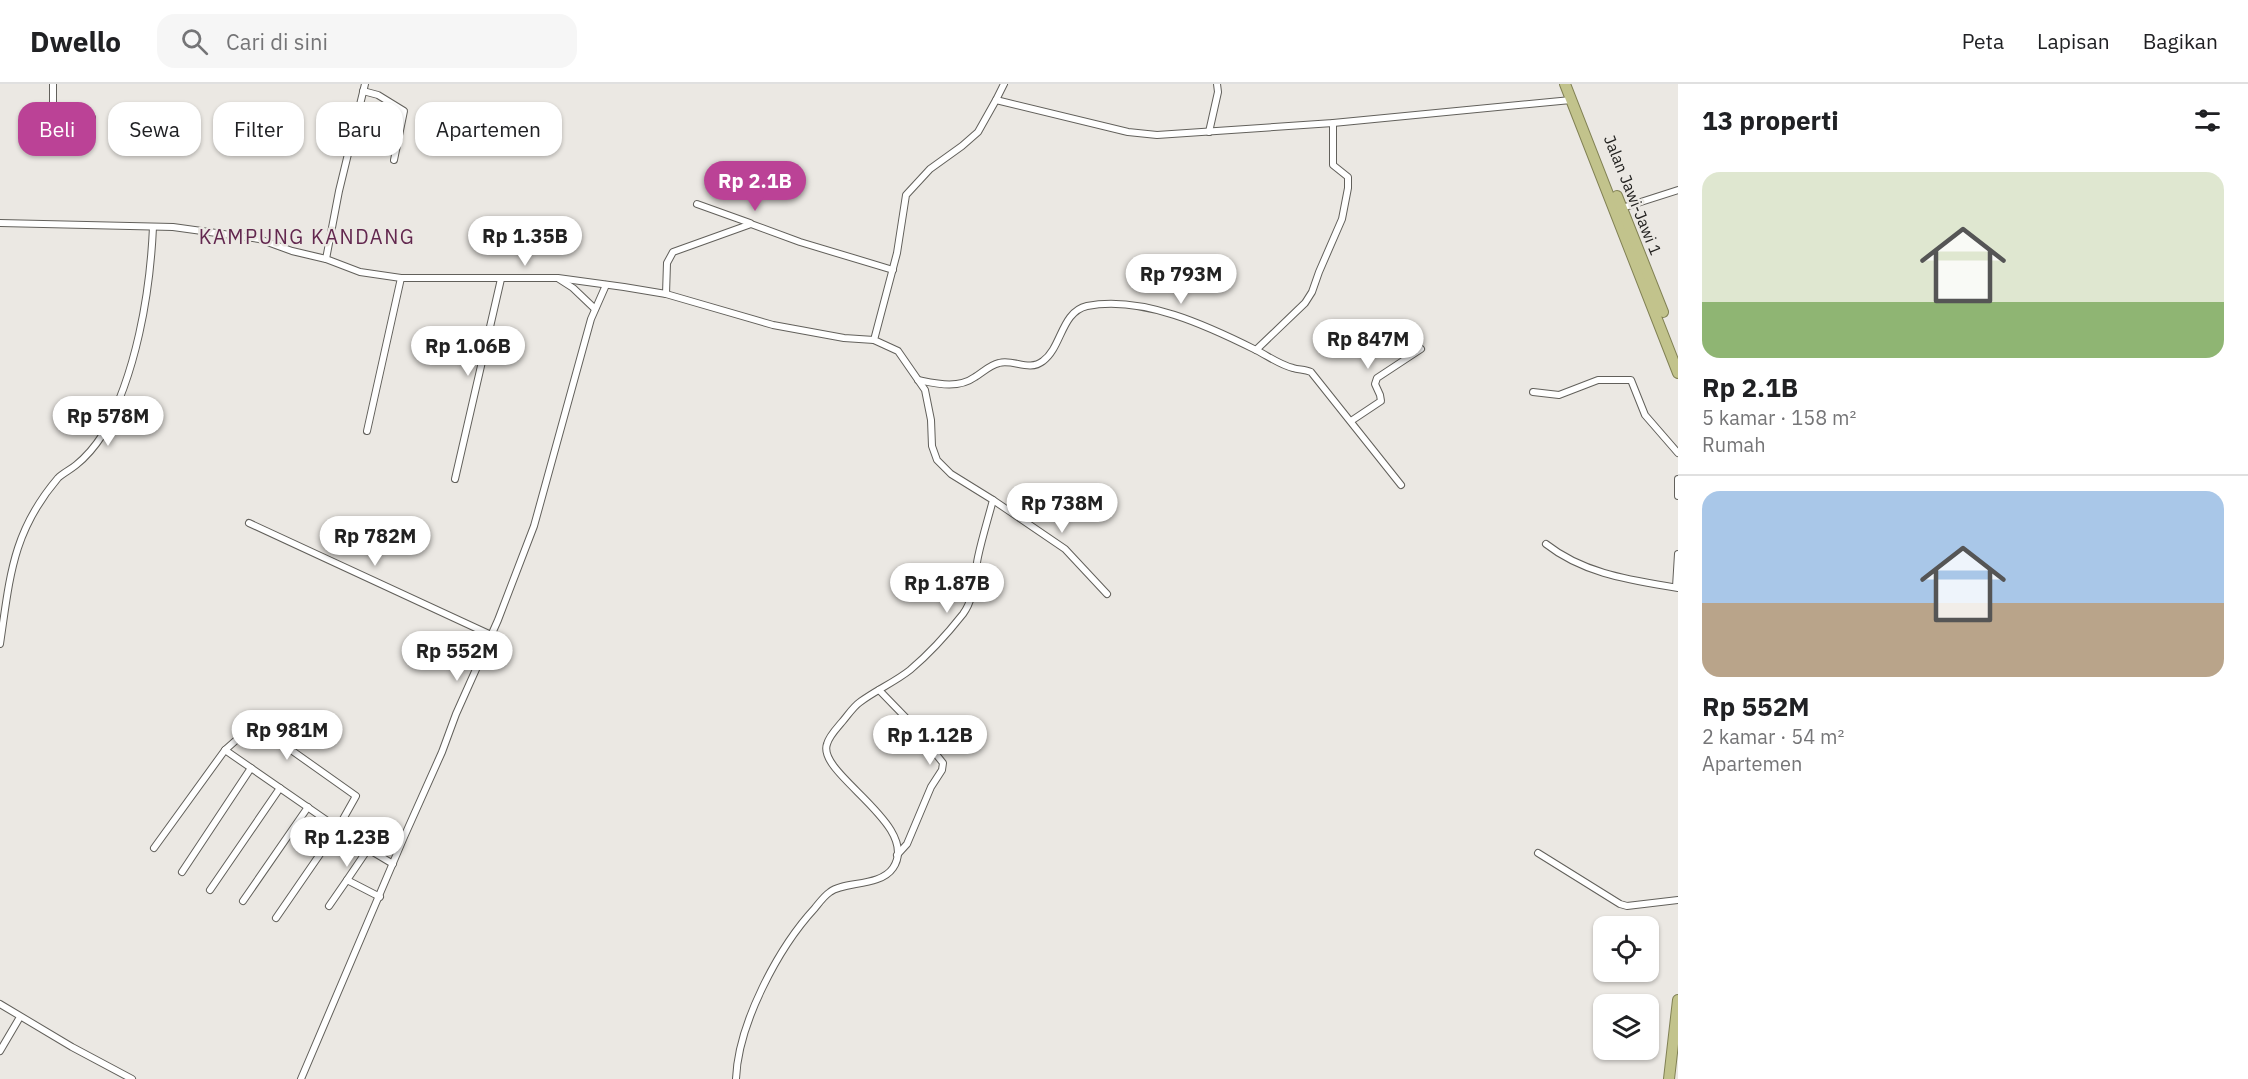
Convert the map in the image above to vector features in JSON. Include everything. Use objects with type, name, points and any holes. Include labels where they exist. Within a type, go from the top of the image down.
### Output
[{"type":"highway","points":[[1565,84],[1630,239],[1678,373]]},
{"type":"highway","name":"Jalan Jawi-Jawi 1","points":[[1573,84],[1622,208],[1630,239],[1678,352]]},
{"type":"highway","points":[[1669,1079],[1678,1000]]},
{"type":"street","points":[[53,84],[53,102]]},
{"type":"street","points":[[874,340],[893,270],[906,195],[930,169],[978,132],[1004,84]]},
{"type":"street","points":[[1209,132],[1218,92],[1217,84]]},
{"type":"street","points":[[326,259],[339,190],[364,87],[404,111],[394,159]]},
{"type":"street","points":[[996,100],[1135,133],[1157,135],[1334,123],[1571,100]]},
{"type":"street","points":[[1260,345],[1309,298],[1342,219],[1349,182],[1345,173],[1333,165],[1334,123]]},
{"type":"street","points":[[1622,208],[1678,190]]},
{"type":"street","points":[[698,204],[800,242],[893,270]]},
{"type":"street","points":[[0,223],[173,227],[259,239],[360,272],[401,278],[558,278],[666,294],[773,325],[844,338],[874,340],[898,351],[925,390],[931,420],[932,446],[937,460],[951,474],[1065,549],[1107,594]]},
{"type":"street","points":[[666,294],[667,263],[673,252],[751,224]]},
{"type":"street","points":[[0,644],[11,569],[27,523],[39,502],[60,476],[87,455],[102,436],[116,405],[130,364],[147,295],[152,264],[153,227]]},
{"type":"street","points":[[367,431],[401,278]]},
{"type":"street","points":[[558,278],[573,288],[595,309]]},
{"type":"street","points":[[455,479],[501,279]]},
{"type":"street","points":[[302,1079],[442,752],[534,526],[595,309],[606,285]]},
{"type":"street","points":[[918,380],[946,385],[958,384],[973,379],[999,363],[1036,365],[1048,356],[1073,312],[1088,306],[1108,304],[1170,314],[1260,345],[1293,369],[1311,372],[1401,485]]},
{"type":"street","points":[[1351,421],[1381,401],[1375,380],[1421,349]]},
{"type":"street","points":[[1533,392],[1559,395],[1592,381],[1631,380],[1645,415],[1678,453]]},
{"type":"street","points":[[1678,479],[1678,496]]},
{"type":"street","points":[[897,855],[895,842],[885,822],[836,770],[827,756],[826,745],[858,703],[910,669],[964,612],[973,592],[978,556],[993,500]]},
{"type":"street","points":[[249,523],[491,635]]},
{"type":"street","points":[[1546,544],[1585,568],[1624,579],[1677,587],[1678,554]]},
{"type":"street","points":[[736,1079],[743,1039],[755,1006],[787,943],[830,891],[858,885],[886,874],[893,868],[897,855],[907,844],[931,787],[942,770],[943,763],[912,724],[879,690]]},
{"type":"street","points":[[154,848],[225,750],[251,727],[260,728],[355,795],[356,799],[276,918]]},
{"type":"street","points":[[225,750],[393,864]]},
{"type":"street","points":[[182,872],[251,768]]},
{"type":"street","points":[[210,890],[280,788]]},
{"type":"street","points":[[243,901],[308,807]]},
{"type":"street","points":[[329,906],[368,849]]},
{"type":"street","points":[[1538,853],[1620,904],[1627,906],[1678,900]]},
{"type":"street","points":[[347,880],[380,897]]},
{"type":"street","points":[[0,1005],[132,1079]]},
{"type":"street","points":[[0,1051],[20,1017]]},
{"type":"district","name":"KAMPUNG KANDANG","points":[[307,237]]}]
